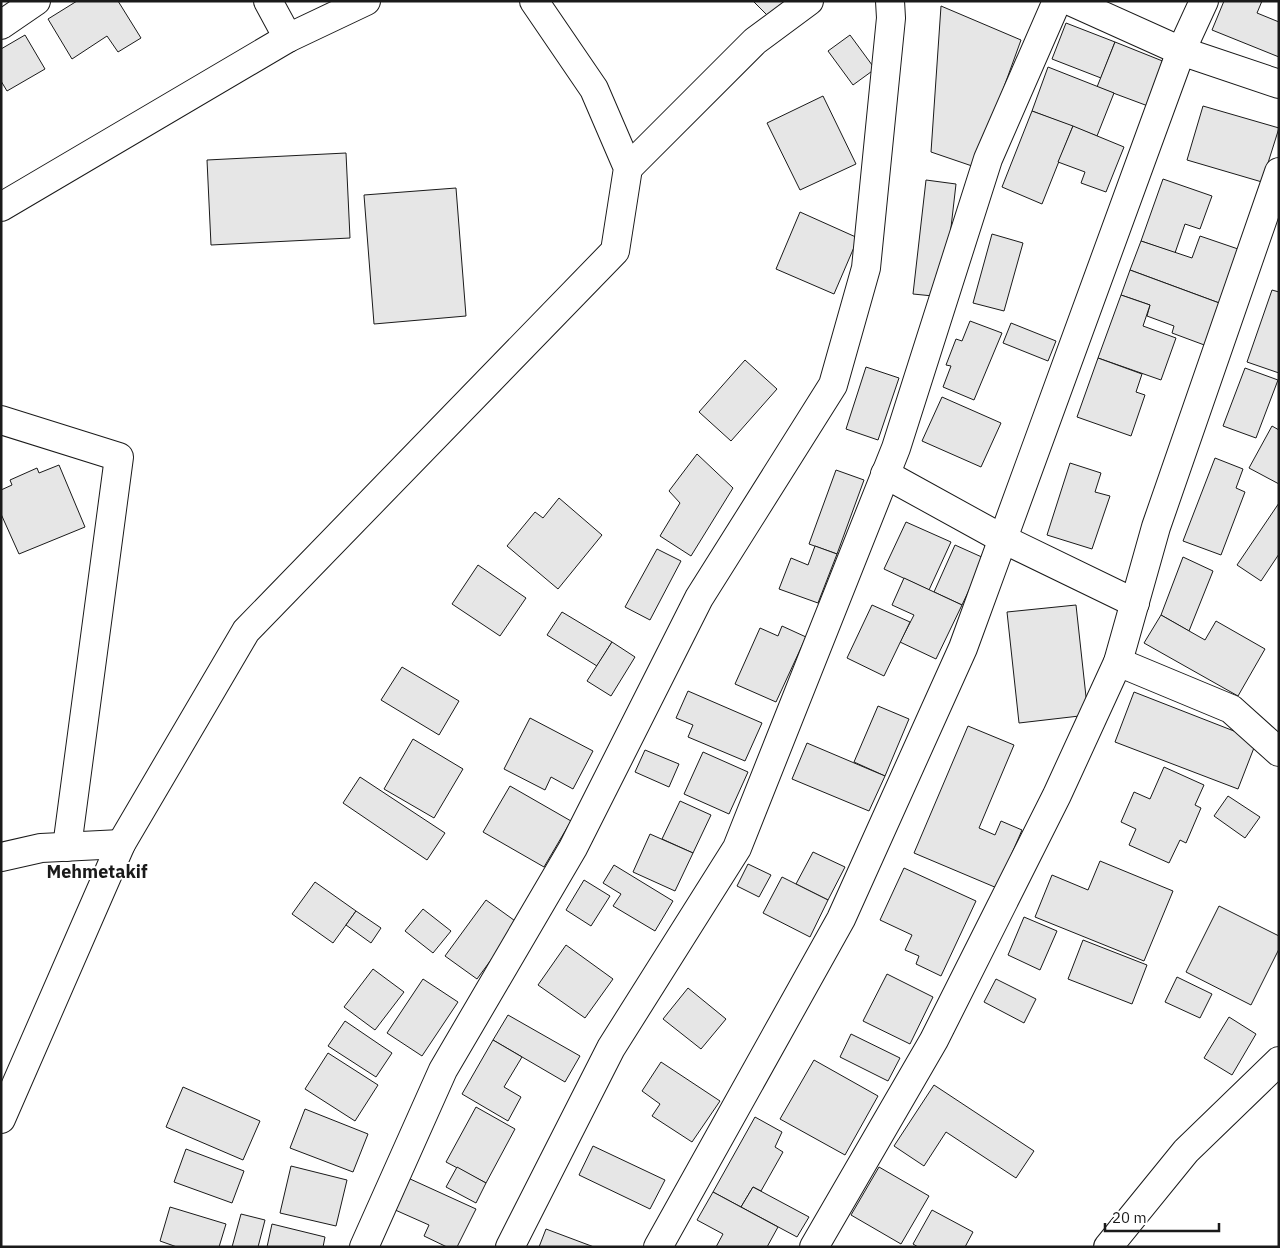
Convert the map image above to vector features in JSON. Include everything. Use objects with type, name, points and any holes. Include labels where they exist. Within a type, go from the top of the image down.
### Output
[{"type":"street","points":[[1,25],[36,1]]},
{"type":"street","points":[[268,1],[288,38]]},
{"type":"street","points":[[1,207],[288,38],[366,1]]},
{"type":"street","points":[[1,1119],[121,844],[246,631],[615,251],[628,168],[594,89],[534,1]]},
{"type":"street","points":[[628,168],[755,41],[808,1]]},
{"type":"street","points":[[364,1247],[443,1070],[573,848],[699,598],[833,385],[866,268],[891,18],[890,1]]},
{"type":"street","points":[[510,1247],[611,1048],[737,848],[896,448],[988,159],[1057,1]]},
{"type":"street","points":[[1070,1],[1181,51],[1279,84]]},
{"type":"street","points":[[658,1247],[841,919],[963,648],[1181,51],[1204,1]]},
{"type":"street","points":[[814,1247],[934,1040],[1056,795],[1118,662],[1159,517],[1279,172]]},
{"type":"street","points":[[1,420],[119,457],[67,847]]},
{"type":"street","points":[[885,474],[1002,539],[1135,603]]},
{"type":"street","points":[[1118,662],[1231,709],[1279,752]]},
{"type":"street","points":[[1,857],[41,848],[121,844]]},
{"type":"street","points":[[1108,1247],[1186,1151],[1279,1061]]},
{"type":"building","points":[[77,1],[118,1],[141,38],[118,52],[107,36],[72,59],[48,19]]},
{"type":"building","points":[[753,1],[784,1],[769,17]]},
{"type":"building","points":[[1224,1],[1262,1],[1257,13],[1279,22],[1279,57],[1212,30]]},
{"type":"building","points":[[941,6],[1021,40],[975,167],[931,152]]},
{"type":"building","points":[[1066,23],[1115,42],[1101,78],[1052,59]]},
{"type":"building","points":[[25,35],[45,69],[7,91],[1,81],[1,49]]},
{"type":"building","points":[[850,35],[875,69],[853,85],[828,51]]},
{"type":"building","points":[[1115,42],[1165,62],[1148,106],[1097,87]]},
{"type":"building","points":[[1048,67],[1114,93],[1097,136],[1032,111]]},
{"type":"building","points":[[823,96],[856,164],[800,190],[767,123]]},
{"type":"building","points":[[1203,106],[1279,128],[1262,182],[1187,160]]},
{"type":"building","points":[[1032,111],[1073,126],[1042,204],[1002,187]]},
{"type":"building","points":[[1073,126],[1124,147],[1106,192],[1081,183],[1085,172],[1058,162]]},
{"type":"building","points":[[346,153],[350,238],[211,245],[207,160]]},
{"type":"building","points":[[1163,179],[1212,196],[1200,229],[1185,224],[1175,253],[1141,241]]},
{"type":"building","points":[[926,180],[956,184],[943,297],[913,294]]},
{"type":"building","points":[[456,188],[466,316],[374,324],[364,195]]},
{"type":"building","points":[[800,212],[858,238],[834,294],[776,269]]},
{"type":"building","points":[[992,234],[1023,243],[1004,311],[973,303]]},
{"type":"building","points":[[1200,236],[1241,250],[1222,304],[1130,270],[1141,241],[1192,258]]},
{"type":"building","points":[[1130,270],[1222,304],[1207,346],[1172,333],[1174,326],[1147,316],[1150,305],[1121,295]]},
{"type":"building","points":[[1272,290],[1279,292],[1279,373],[1247,362]]},
{"type":"building","points":[[1121,295],[1150,305],[1143,326],[1176,338],[1161,380],[1098,358]]},
{"type":"building","points":[[970,321],[1002,333],[974,400],[943,387],[951,366],[946,365],[956,339],[962,341]]},
{"type":"building","points":[[1011,323],[1056,341],[1048,361],[1003,343]]},
{"type":"building","points":[[1098,358],[1142,374],[1136,392],[1145,395],[1131,436],[1077,417]]},
{"type":"building","points":[[745,360],[777,389],[731,441],[699,412]]},
{"type":"building","points":[[866,367],[899,378],[878,440],[846,429]]},
{"type":"building","points":[[1245,368],[1278,380],[1256,438],[1223,426]]},
{"type":"building","points":[[942,397],[1001,423],[981,467],[922,441]]},
{"type":"building","points":[[1272,426],[1279,430],[1279,484],[1249,468]]},
{"type":"building","points":[[697,454],[733,488],[691,556],[660,536],[680,503],[669,491]]},
{"type":"building","points":[[1215,458],[1243,469],[1236,488],[1245,492],[1221,555],[1183,541]]},
{"type":"building","points":[[1070,463],[1101,473],[1095,492],[1110,496],[1092,549],[1047,535]]},
{"type":"building","points":[[59,465],[85,527],[19,554],[1,514],[1,490],[12,485],[10,480],[37,468],[39,473]]},
{"type":"building","points":[[836,470],[864,480],[837,554],[809,544]]},
{"type":"building","points":[[559,498],[602,535],[558,589],[507,546],[535,512],[543,518]]},
{"type":"building","points":[[1279,503],[1279,554],[1261,581],[1237,565]]},
{"type":"building","points":[[906,522],[951,542],[929,590],[884,569]]},
{"type":"building","points":[[955,545],[984,558],[962,605],[934,592]]},
{"type":"building","points":[[815,546],[837,554],[818,603],[779,589],[791,558],[808,565]]},
{"type":"building","points":[[657,549],[681,561],[650,620],[625,607]]},
{"type":"building","points":[[1183,557],[1213,571],[1189,631],[1161,615]]},
{"type":"building","points":[[478,565],[526,598],[500,636],[452,604]]},
{"type":"building","points":[[904,578],[962,605],[936,659],[900,642],[914,615],[892,605]]},
{"type":"building","points":[[872,605],[910,622],[884,676],[847,658]]},
{"type":"building","points":[[1076,605],[1088,715],[1019,723],[1007,612]]},
{"type":"building","points":[[562,612],[612,642],[597,666],[547,635]]},
{"type":"building","points":[[1161,615],[1205,640],[1216,621],[1265,649],[1238,696],[1144,643]]},
{"type":"building","points":[[782,626],[806,637],[776,702],[735,684],[760,628],[778,636]]},
{"type":"building","points":[[612,642],[635,657],[611,696],[587,681]]},
{"type":"building","points":[[402,667],[459,701],[439,735],[381,700]]},
{"type":"building","points":[[688,691],[762,723],[745,761],[688,737],[693,725],[676,718]]},
{"type":"building","points":[[1134,692],[1257,740],[1238,789],[1115,742]]},
{"type":"building","points":[[878,706],[909,719],[885,776],[854,762]]},
{"type":"building","points":[[530,718],[593,751],[573,789],[551,777],[545,790],[504,769]]},
{"type":"building","points":[[968,726],[1014,745],[979,828],[995,835],[1001,821],[1022,830],[997,888],[914,853]]},
{"type":"building","points":[[413,739],[463,769],[434,818],[384,789]]},
{"type":"building","points":[[807,743],[885,776],[869,811],[792,779]]},
{"type":"building","points":[[645,750],[679,764],[669,787],[635,772]]},
{"type":"building","points":[[703,752],[748,772],[729,814],[684,794]]},
{"type":"building","points":[[1164,767],[1204,785],[1195,805],[1201,808],[1186,843],[1180,840],[1169,863],[1129,845],[1136,829],[1121,822],[1134,792],[1150,799]]},
{"type":"building","points":[[360,777],[445,833],[427,860],[343,803]]},
{"type":"building","points":[[510,786],[571,821],[544,867],[483,832]]},
{"type":"building","points":[[1228,796],[1260,817],[1245,838],[1214,816]]},
{"type":"building","points":[[680,801],[711,815],[693,853],[662,839]]},
{"type":"building","points":[[650,834],[693,853],[675,891],[633,872]]},
{"type":"building","points":[[813,852],[845,867],[828,900],[796,884]]},
{"type":"building","points":[[1100,861],[1173,891],[1144,961],[1035,917],[1052,875],[1088,890]]},
{"type":"building","points":[[748,864],[771,875],[759,897],[737,886]]},
{"type":"building","points":[[614,865],[673,901],[655,931],[613,906],[621,894],[603,883]]},
{"type":"building","points":[[904,868],[976,901],[941,976],[916,964],[919,956],[905,950],[912,935],[880,920]]},
{"type":"building","points":[[782,877],[828,900],[810,937],[763,913]]},
{"type":"building","points":[[584,880],[610,896],[591,926],[566,910]]},
{"type":"building","points":[[315,882],[356,911],[333,943],[292,914]]},
{"type":"building","points":[[486,900],[518,923],[477,979],[445,956]]},
{"type":"building","points":[[1219,906],[1279,936],[1279,949],[1251,1005],[1186,972]]},
{"type":"building","points":[[423,909],[451,931],[433,953],[405,931]]},
{"type":"building","points":[[356,911],[381,928],[371,943],[346,925]]},
{"type":"building","points":[[1024,917],[1057,931],[1040,970],[1008,955]]},
{"type":"building","points":[[1083,940],[1147,965],[1132,1004],[1068,979]]},
{"type":"building","points":[[566,945],[613,979],[585,1018],[538,985]]},
{"type":"building","points":[[373,969],[404,992],[375,1030],[344,1007]]},
{"type":"building","points":[[887,974],[933,997],[910,1044],[863,1021]]},
{"type":"building","points":[[1177,977],[1212,994],[1200,1018],[1165,1002]]},
{"type":"building","points":[[423,979],[458,1002],[422,1056],[387,1033]]},
{"type":"building","points":[[996,979],[1036,999],[1024,1023],[984,1002]]},
{"type":"building","points":[[688,988],[726,1019],[701,1049],[663,1019]]},
{"type":"building","points":[[508,1015],[580,1056],[565,1082],[493,1040]]},
{"type":"building","points":[[1229,1017],[1256,1034],[1232,1075],[1204,1058]]},
{"type":"building","points":[[345,1021],[392,1053],[376,1077],[328,1046]]},
{"type":"building","points":[[851,1034],[900,1058],[888,1081],[840,1057]]},
{"type":"building","points":[[493,1040],[522,1057],[504,1087],[521,1097],[508,1121],[462,1094]]},
{"type":"building","points":[[328,1053],[378,1085],[355,1121],[305,1089]]},
{"type":"building","points":[[814,1060],[878,1096],[845,1155],[780,1119]]},
{"type":"building","points":[[661,1062],[720,1101],[692,1142],[652,1116],[660,1104],[642,1091]]},
{"type":"building","points":[[934,1085],[1034,1151],[1016,1178],[946,1132],[924,1166],[894,1146]]},
{"type":"building","points":[[183,1087],[260,1121],[243,1160],[166,1127]]},
{"type":"building","points":[[476,1107],[515,1129],[486,1183],[446,1162]]},
{"type":"building","points":[[305,1109],[368,1134],[353,1172],[290,1148]]},
{"type":"building","points":[[755,1117],[782,1132],[775,1147],[783,1152],[761,1191],[753,1187],[741,1207],[713,1192]]},
{"type":"building","points":[[593,1146],[665,1180],[650,1209],[579,1175]]},
{"type":"building","points":[[186,1149],[244,1171],[232,1203],[174,1182]]},
{"type":"building","points":[[291,1166],[347,1180],[336,1226],[280,1213]]},
{"type":"building","points":[[457,1167],[486,1183],[476,1203],[446,1187]]},
{"type":"building","points":[[879,1167],[929,1196],[901,1244],[851,1215]]},
{"type":"building","points":[[408,1178],[476,1209],[457,1247],[447,1247],[424,1236],[429,1225],[393,1209]]},
{"type":"building","points":[[753,1187],[809,1217],[797,1237],[741,1207]]},
{"type":"building","points":[[713,1192],[778,1227],[767,1247],[716,1247],[723,1234],[697,1220]]},
{"type":"building","points":[[170,1207],[226,1224],[219,1247],[177,1247],[160,1241]]},
{"type":"building","points":[[932,1210],[973,1232],[965,1247],[918,1247],[913,1244]]},
{"type":"building","points":[[241,1214],[265,1220],[258,1247],[232,1247]]},
{"type":"building","points":[[272,1224],[325,1237],[323,1247],[267,1247]]},
{"type":"building","points":[[546,1229],[594,1247],[539,1247]]},
{"type":"district","name":"Mehmetakif","points":[[97,872]]}]
